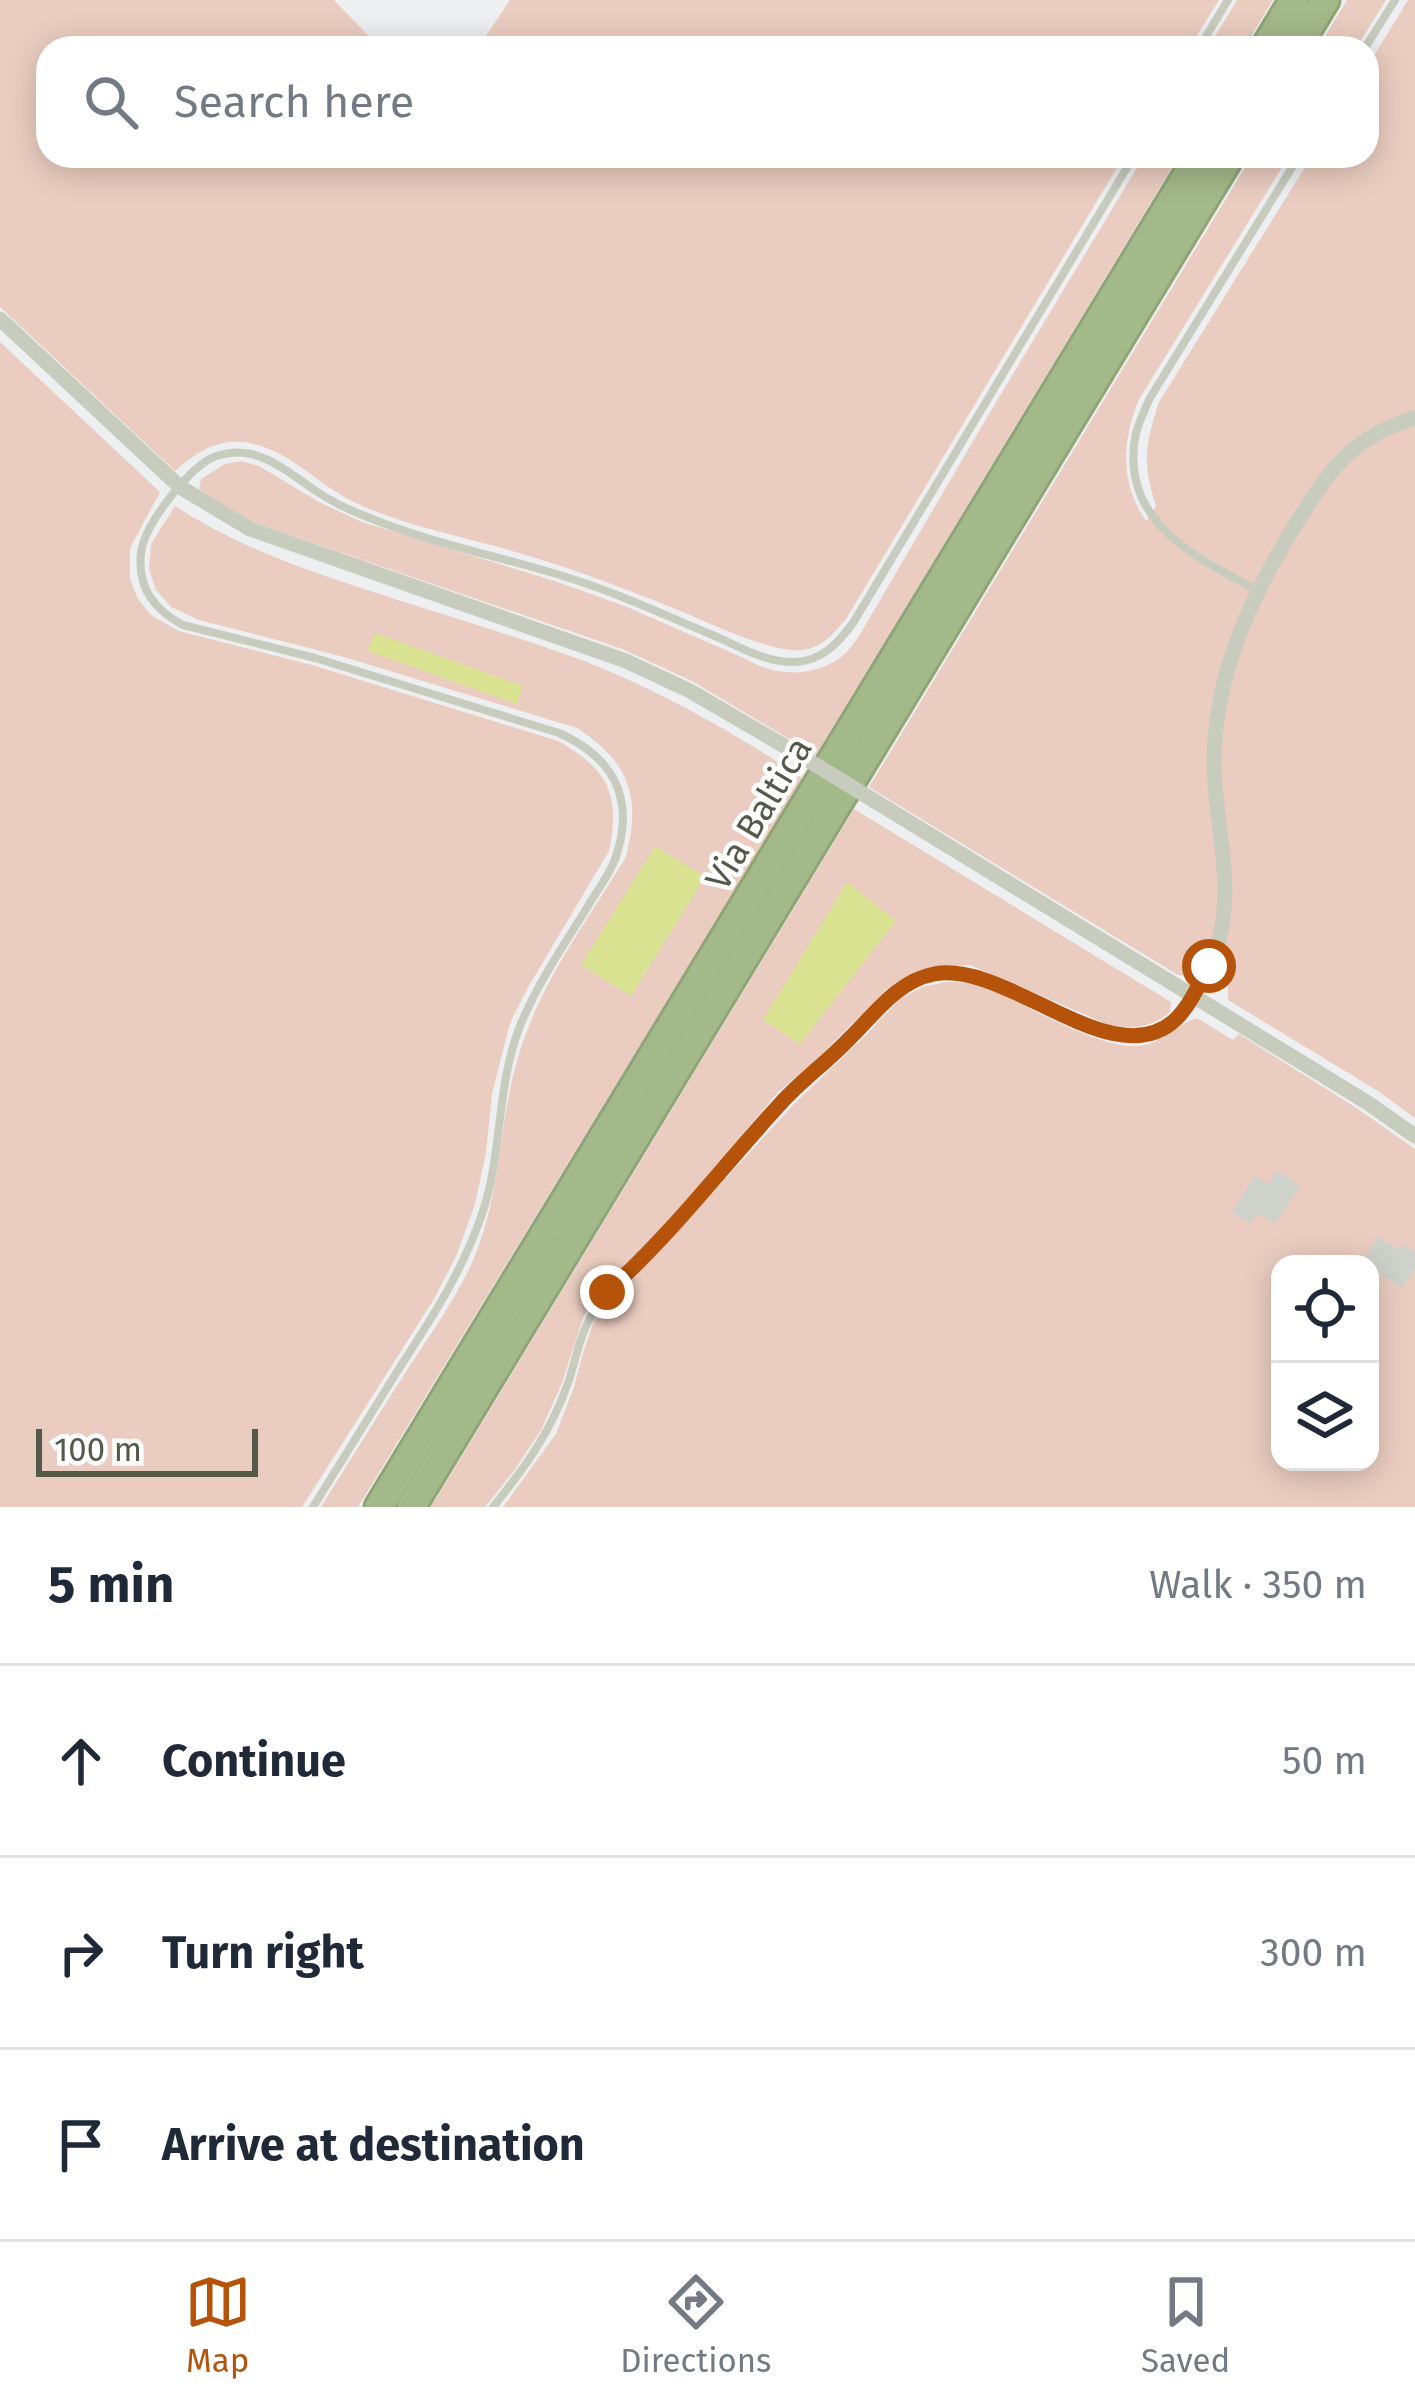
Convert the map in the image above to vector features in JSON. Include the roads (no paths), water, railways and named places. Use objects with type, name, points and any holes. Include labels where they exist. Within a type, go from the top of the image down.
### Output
[{"type":"highway","points":[[1272,36],[1294,0]]},
{"type":"highway","points":[[1303,36],[1325,0]]},
{"type":"highway","name":"Via Baltica","points":[[379,1507],[1192,168]]},
{"type":"highway","name":"Via Baltica","points":[[411,1507],[1223,168]]},
{"type":"street","points":[[0,319],[180,487],[250,530],[626,661],[690,691],[1415,1136]]},
{"type":"street","points":[[1192,996],[1217,948],[1226,894],[1216,806],[1216,723],[1238,636],[1257,590],[1340,458],[1370,436],[1415,418]]},
{"type":"lane","points":[[1206,36],[1228,0]]},
{"type":"lane","points":[[1372,36],[1395,0]]},
{"type":"lane","points":[[313,1507],[466,1259],[484,1208],[518,1030],[618,853],[623,808],[616,782],[604,763],[583,743],[560,733],[315,658],[206,632],[166,616],[144,588],[140,567],[142,542],[153,522],[202,463],[220,454],[242,452],[262,457],[364,516],[569,578],[771,661],[800,662],[822,655],[838,644],[853,623],[1127,168]]},
{"type":"lane","points":[[1257,590],[1195,558],[1156,522],[1141,494],[1134,464],[1136,433],[1150,398],[1292,168]]},
{"type":"lane","points":[[493,1507],[547,1432],[589,1318],[607,1292],[655,1246],[785,1098],[904,986],[930,975],[955,972],[982,978],[1105,1032],[1127,1037],[1163,1029],[1192,996]]}]
